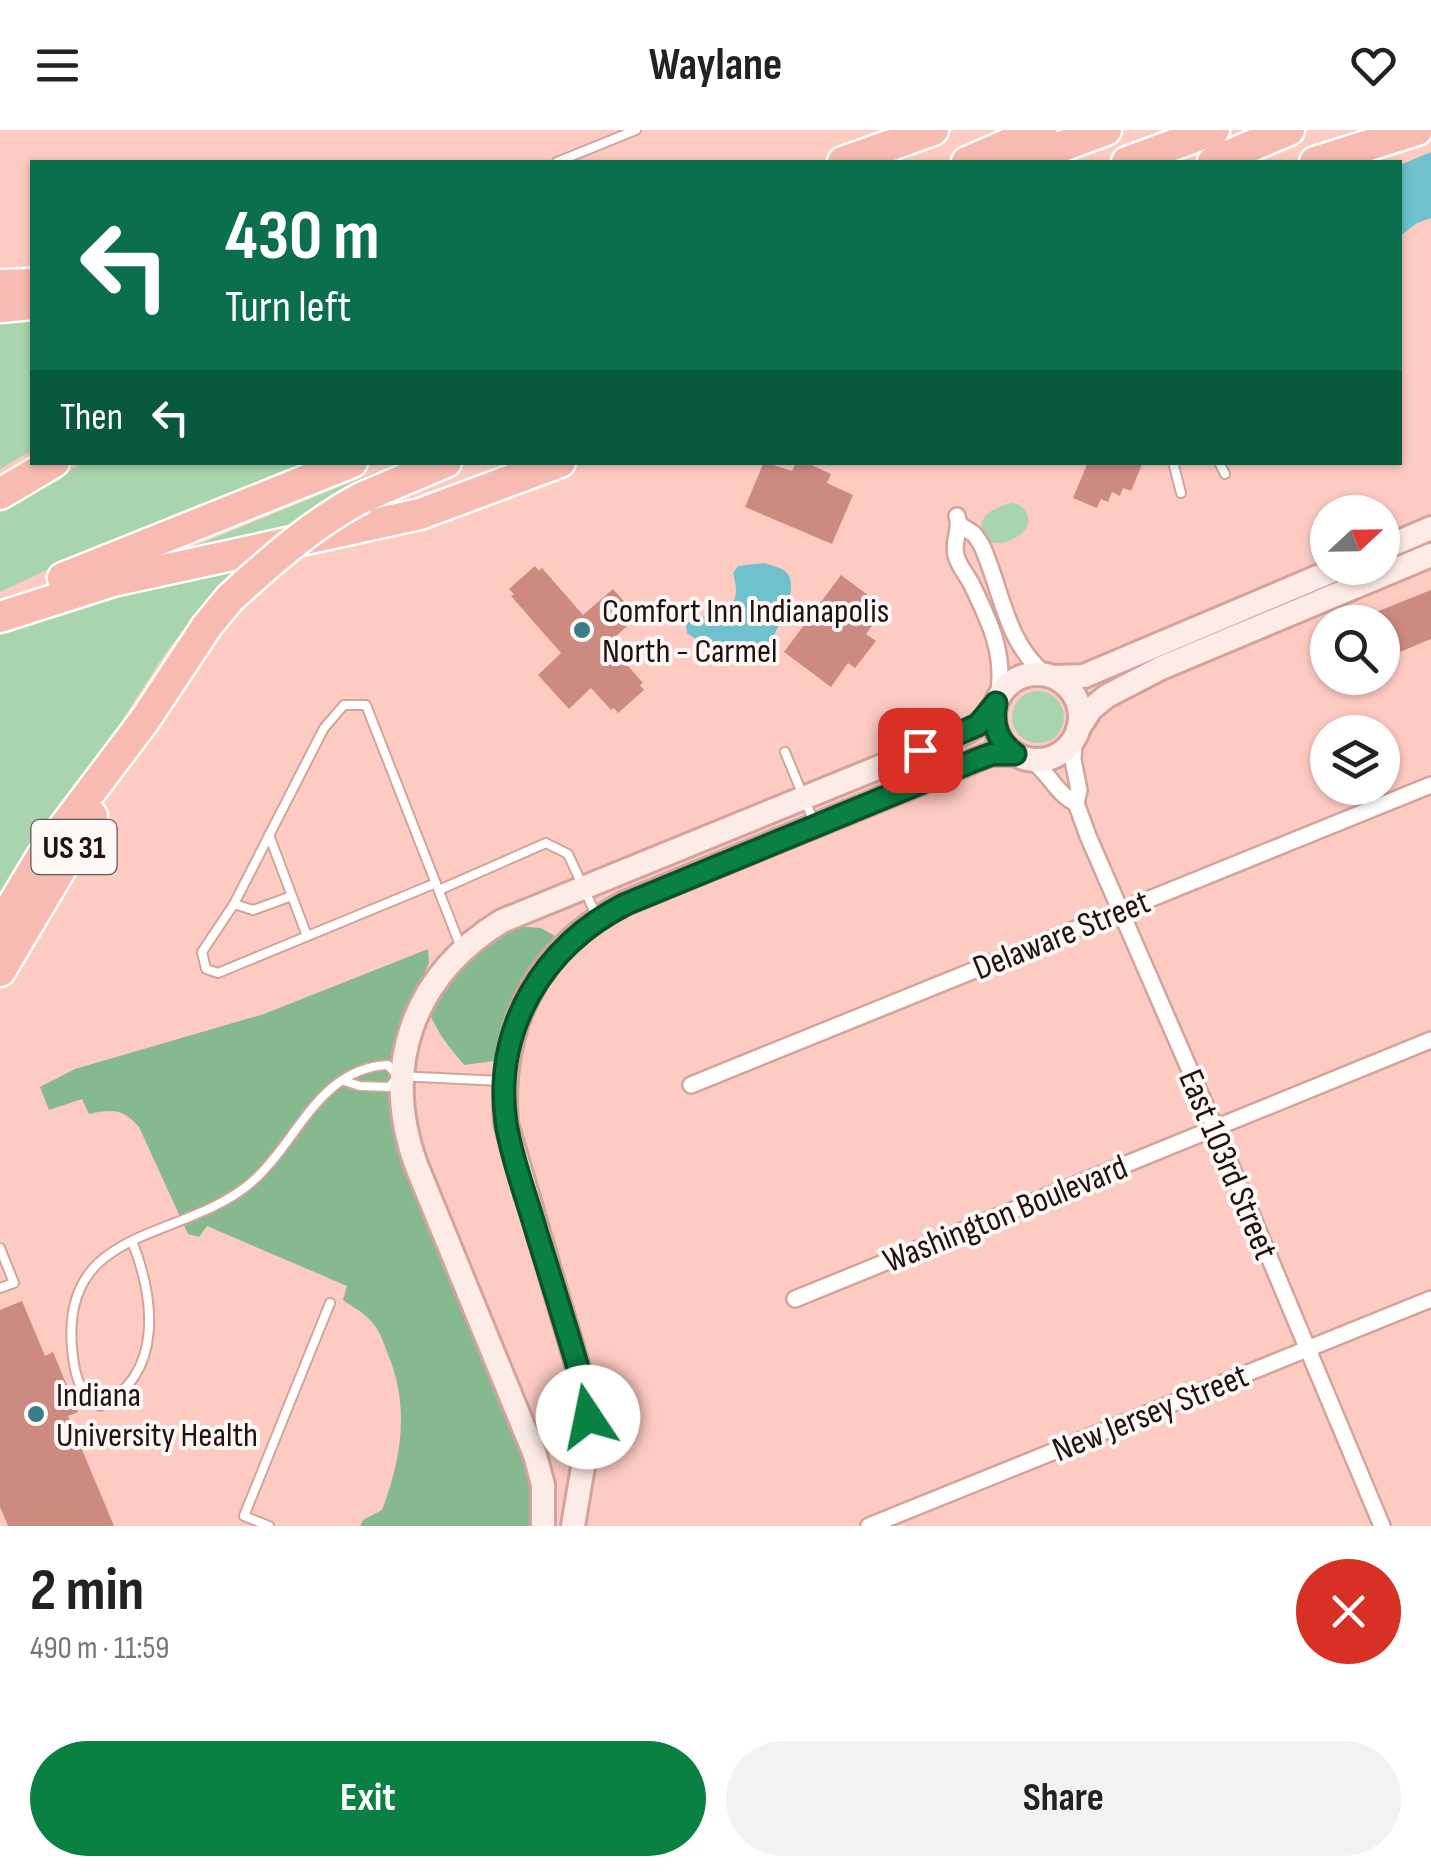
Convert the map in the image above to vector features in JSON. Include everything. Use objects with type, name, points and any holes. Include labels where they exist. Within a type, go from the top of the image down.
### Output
[{"type":"highway","points":[[839,160],[912,130]]},
{"type":"highway","points":[[849,160],[933,130]]},
{"type":"highway","points":[[973,160],[1041,130]]},
{"type":"highway","points":[[1024,160],[1106,130]]},
{"type":"highway","points":[[1132,160],[1214,130]]},
{"type":"highway","points":[[1218,160],[1289,130]]},
{"type":"highway","points":[[1320,160],[1417,130]]},
{"type":"highway","points":[[1347,160],[1426,130]]},
{"type":"highway","points":[[0,285],[30,284]]},
{"type":"highway","points":[[0,307],[30,304]]},
{"type":"highway","points":[[0,494],[49,465]]},
{"type":"highway","points":[[0,604],[345,465]]},
{"type":"highway","name":"US 31","points":[[0,971],[144,721],[206,626],[230,598],[334,512],[439,465]]},
{"type":"highway","points":[[0,617],[112,581],[420,514],[552,465]]},
{"type":"highway","points":[[0,926],[42,856],[144,721]]},
{"type":"main road","points":[[1400,541],[1431,528]]},
{"type":"main road","points":[[573,1526],[586,1443],[584,1388],[513,1153],[506,1123],[505,1082],[515,1024],[531,988],[561,950],[598,920],[626,904],[992,754],[1051,758],[1068,747],[1091,709],[1107,696],[1161,668],[1431,554]]},
{"type":"main road","points":[[543,1526],[540,1470],[413,1155],[402,1111],[400,1076],[410,1032],[424,998],[462,950],[502,921],[968,730],[985,720],[1018,678],[1084,676],[1310,580]]},
{"type":"main road","points":[[1050,676],[1069,688],[1078,703],[1076,734]]},
{"type":"main road","points":[[997,700],[996,728],[1003,742],[1022,756]]},
{"type":"street","points":[[997,700],[1003,674],[1000,656],[954,550],[959,521],[981,544],[1018,645],[1031,662],[1050,676]]},
{"type":"street","name":"East 103rd Street","points":[[1076,734],[1073,760],[1080,790],[1076,803],[1382,1526]]},
{"type":"street","name":"East 103rd Street","points":[[1022,756],[1045,771],[1066,798],[1076,803]]},
{"type":"street","name":"Delaware Street","points":[[691,1085],[1431,785]]},
{"type":"street","name":"Washington Boulevard","points":[[795,1299],[1431,1040]]},
{"type":"street","name":"New Jersey Street","points":[[869,1526],[1431,1299]]},
{"type":"lane","points":[[609,130],[611,141]]},
{"type":"lane","points":[[563,160],[636,130]]},
{"type":"lane","points":[[1174,465],[1181,493]]},
{"type":"lane","points":[[1220,465],[1225,474]]},
{"type":"lane","points":[[462,950],[438,887],[366,705],[344,704],[324,728],[234,904],[202,952],[206,969],[218,973],[307,936],[438,887],[546,844],[568,854],[598,920]]},
{"type":"lane","points":[[785,752],[816,825]]},
{"type":"lane","points":[[269,835],[307,936]]},
{"type":"lane","points":[[234,904],[253,910],[292,896]]},
{"type":"lane","points":[[132,1241],[150,1296],[149,1337],[134,1380],[116,1399],[100,1406],[84,1395],[77,1377],[71,1343],[73,1312],[81,1282],[110,1251],[132,1241],[217,1205],[250,1183],[277,1155],[321,1096],[352,1073],[388,1065],[400,1076],[505,1082]]},
{"type":"lane","points":[[344,1082],[388,1087],[400,1076]]},
{"type":"lane","points":[[0,1248],[14,1283],[0,1288]]},
{"type":"lane","points":[[270,1526],[244,1516],[330,1304]]},
{"type":"green space","points":[[30,313],[30,451],[0,469],[0,315]]},
{"type":"green space","points":[[80,465],[305,465],[79,555],[0,592],[0,511]]},
{"type":"green space","points":[[378,471],[379,475],[330,499],[278,535],[175,554]]},
{"type":"green space","points":[[1012,503],[1025,511],[1028,526],[1011,540],[990,542],[982,521],[990,512]]},
{"type":"green space","points":[[237,571],[211,595],[164,655],[0,911],[0,634],[104,600]]},
{"type":"green space","points":[[1038,691],[1056,699],[1064,717],[1056,735],[1038,743],[1020,735],[1012,717],[1020,699]]},
{"type":"green space","points":[[514,926],[541,928],[560,939],[525,976],[512,1001],[494,1061],[464,1065],[429,1012],[465,963]]},
{"type":"green space","points":[[428,949],[429,963],[396,1038],[395,1129],[534,1475],[531,1526],[360,1526],[363,1520],[382,1510],[398,1451],[401,1411],[394,1372],[382,1338],[368,1318],[343,1300],[347,1286],[207,1226],[199,1237],[188,1234],[139,1127],[128,1116],[117,1111],[89,1114],[82,1099],[49,1110],[40,1087],[75,1069],[264,1014]]},
{"type":"water","points":[[1431,152],[1431,218],[1402,234],[1402,164]]},
{"type":"water","points":[[764,563],[786,572],[791,589],[764,654],[734,656],[687,633],[686,624],[731,605],[736,588],[733,573],[738,566]]},
{"type":"building","points":[[763,465],[792,471],[795,465],[812,465],[831,474],[827,483],[853,495],[832,544],[745,507]]},
{"type":"building","points":[[1087,465],[1142,465],[1131,491],[1123,488],[1120,496],[1112,492],[1108,502],[1101,499],[1097,508],[1073,498]]},
{"type":"building","name":"Comfort Inn Indianapolis North - Carmel","points":[[535,566],[539,571],[542,568],[583,615],[613,589],[638,617],[608,643],[643,683],[640,685],[644,690],[618,713],[591,688],[569,709],[538,675],[561,653],[509,589]]},
{"type":"building","points":[[841,575],[885,608],[866,634],[876,641],[855,668],[848,663],[831,687],[784,652]]},
{"type":"building","points":[[1431,590],[1431,639],[1400,652],[1400,605],[1394,605]]},
{"type":"building","name":"Indiana University Health","points":[[22,1301],[45,1356],[53,1352],[78,1412],[68,1416],[114,1526],[8,1526],[0,1507],[0,1310]]},
{"type":"place","name":"Comfort Inn Indianapolis North - Carmel","points":[[582,630]]},
{"type":"place","name":"Indiana University Health","points":[[36,1414]]},
{"type":"route","points":[[588,1417],[584,1388],[506,1123],[506,1065],[521,1008],[544,968],[577,935],[610,912],[976,760],[1002,752],[1015,754],[996,728],[996,703],[978,725],[920,750]]}]
